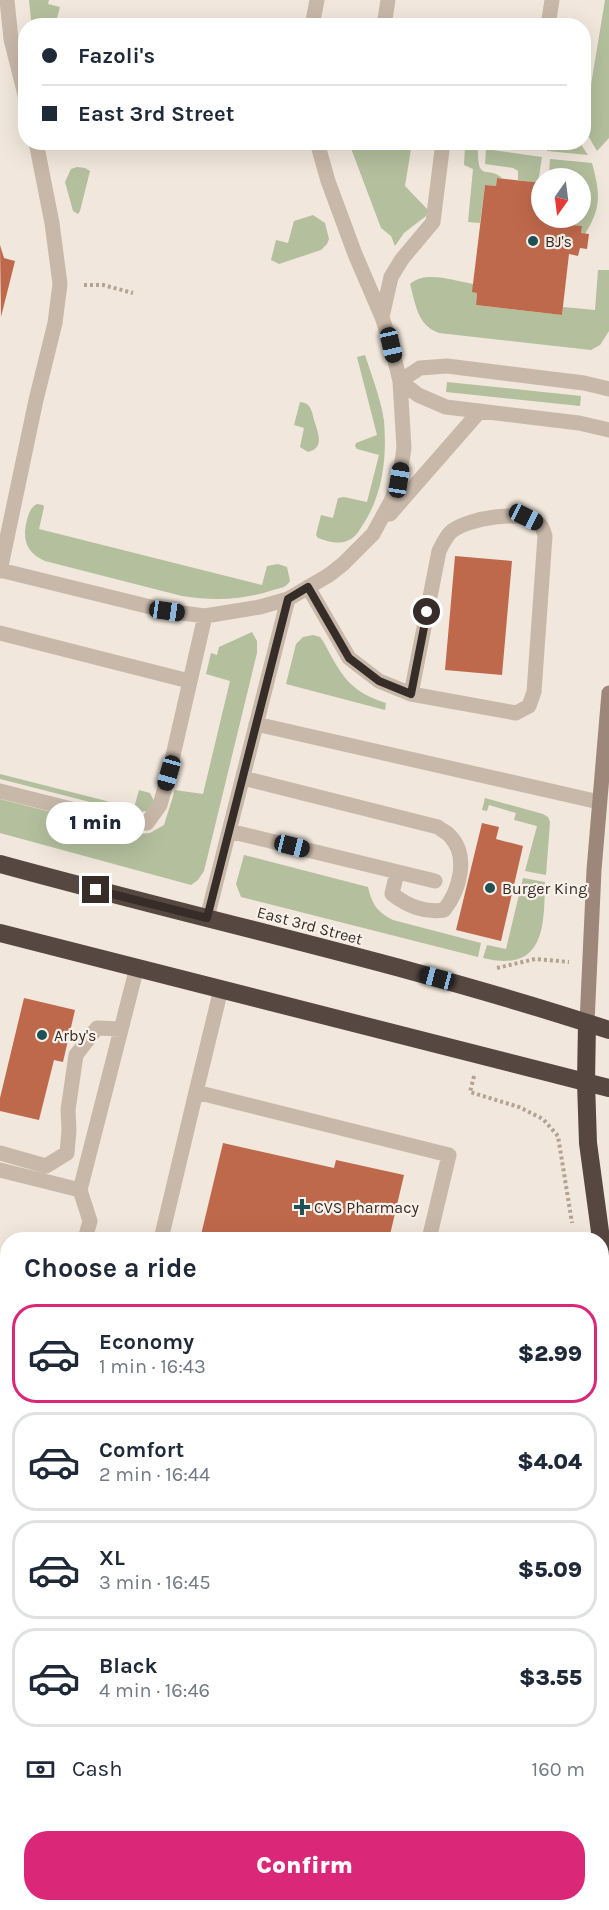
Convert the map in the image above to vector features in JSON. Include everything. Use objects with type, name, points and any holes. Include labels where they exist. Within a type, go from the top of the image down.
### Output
[{"type":"highway","name":"East 3rd Street","points":[[0,864],[482,990],[609,1030]]},
{"type":"highway","points":[[0,933],[609,1088]]},
{"type":"highway","points":[[587,1023],[586,1082],[590,1164],[600,1232]]},
{"type":"main road","points":[[587,1023],[593,876],[609,693]]},
{"type":"lane","points":[[7,0],[11,39],[18,67]]},
{"type":"lane","points":[[314,18],[317,0]]},
{"type":"lane","points":[[385,18],[388,0]]},
{"type":"lane","points":[[549,18],[552,0]]},
{"type":"lane","points":[[38,150],[52,223],[60,284],[55,323],[36,400],[0,570],[167,611],[205,616],[260,607],[288,599],[329,575],[373,534],[480,411]]},
{"type":"lane","points":[[318,150],[351,244],[391,345],[400,381],[404,448],[399,480],[391,501],[373,534]]},
{"type":"lane","points":[[381,317],[391,277],[402,259],[432,222],[442,150]]},
{"type":"lane","points":[[400,381],[420,368],[447,366],[584,383],[609,389]]},
{"type":"lane","points":[[400,381],[418,395],[446,407],[579,423],[609,430]]},
{"type":"lane","points":[[308,587],[349,658],[379,681],[411,694],[516,713],[529,706],[534,692],[545,536],[540,525],[526,517],[497,517],[467,523],[450,532],[439,551],[411,694]]},
{"type":"lane","points":[[207,918],[288,599]]},
{"type":"lane","points":[[0,791],[131,825],[147,823],[160,805],[169,773],[205,616]]},
{"type":"lane","points":[[0,633],[189,681]]},
{"type":"lane","points":[[256,724],[599,802]]},
{"type":"lane","points":[[243,778],[438,827],[450,836],[459,853],[461,864],[455,892],[444,910],[432,912],[417,909],[392,894],[397,872]]},
{"type":"lane","points":[[229,831],[435,881]]},
{"type":"lane","points":[[88,1232],[90,1221],[80,1190],[137,967]]},
{"type":"lane","points":[[163,1232],[221,989]]},
{"type":"lane","points":[[0,1153],[46,1166],[67,1154],[69,1110],[76,1055],[97,1028],[121,1029]]},
{"type":"lane","points":[[196,1092],[449,1155],[431,1232]]},
{"type":"lane","points":[[0,1170],[80,1190]]},
{"type":"path","points":[[84,285],[103,285],[133,293]]},
{"type":"path","points":[[470,1092],[519,1107],[543,1119],[558,1136],[573,1229]]},
{"type":"green space","points":[[29,0],[49,0],[48,4],[60,7],[57,18],[31,18]]},
{"type":"green space","points":[[605,0],[609,0],[609,138],[597,151],[591,141],[591,85]]},
{"type":"green space","points":[[352,150],[411,150],[405,186],[428,210],[426,216],[404,233],[395,246],[391,236],[381,228]]},
{"type":"green space","points":[[465,150],[478,150],[481,170],[497,174],[502,178],[497,178],[496,186],[485,185],[480,223],[468,222],[473,169],[464,165]]},
{"type":"green space","points":[[486,150],[542,157],[540,168],[531,168],[531,182],[518,180],[518,171],[513,168],[485,164]]},
{"type":"green space","points":[[585,150],[588,155],[547,151]]},
{"type":"green space","points":[[550,159],[592,163],[598,200],[591,224],[591,168],[549,168]]},
{"type":"green space","points":[[77,167],[90,171],[78,214],[73,211],[65,182],[71,169]]},
{"type":"green space","points":[[313,215],[325,223],[329,239],[327,244],[321,250],[279,264],[271,260],[276,240],[288,243],[294,221]]},
{"type":"green space","points":[[582,228],[589,228],[585,234],[581,233]]},
{"type":"green space","points":[[598,270],[609,270],[609,331],[600,345],[591,350],[439,333],[422,320],[410,284],[424,278],[449,279],[473,284],[477,293],[476,305],[562,315],[563,307],[595,310]]},
{"type":"green space","points":[[365,355],[379,397],[384,421],[385,448],[382,474],[376,499],[358,533],[345,542],[330,542],[316,535],[321,515],[333,518],[338,498],[344,497],[367,502],[379,455],[357,449],[355,446],[356,443],[377,435],[357,357]]},
{"type":"green space","points":[[447,382],[581,396],[580,406],[446,392]]},
{"type":"green space","points":[[300,402],[310,408],[319,439],[317,447],[308,452],[300,447],[304,428],[294,425]]},
{"type":"green space","points":[[37,504],[44,507],[39,529],[262,585],[267,566],[278,564],[287,567],[290,581],[283,587],[251,596],[206,599],[182,596],[45,561],[33,554],[25,539],[28,515]]},
{"type":"green space","points":[[252,632],[257,641],[257,653],[204,871],[198,880],[191,885],[0,833],[0,799],[138,834],[150,833],[164,825],[175,790],[203,794],[230,681],[206,674],[211,653],[217,655],[219,647]]},
{"type":"green space","points":[[313,635],[320,637],[347,680],[363,693],[386,703],[385,710],[286,684],[296,644],[303,637]]},
{"type":"green space","points":[[0,774],[134,808],[139,790],[150,793],[154,801],[147,811],[133,813],[0,779]]},
{"type":"green space","points":[[485,798],[548,817],[550,822],[546,875],[525,871],[537,826],[514,820],[516,813],[489,805],[487,811],[482,810]]},
{"type":"green space","points":[[244,855],[368,887],[376,907],[387,917],[481,943],[478,957],[241,897],[236,884]]},
{"type":"green space","points":[[523,878],[545,882],[544,915],[537,942],[530,952],[519,959],[503,961],[483,958],[487,945],[506,949]]},
{"type":"building","name":"BJ's","points":[[497,178],[531,182],[531,228],[582,228],[581,233],[589,234],[587,249],[580,248],[578,256],[569,254],[562,315],[476,305],[477,293],[472,292],[485,185],[496,186]]},
{"type":"building","points":[[0,245],[4,258],[15,261],[1,317]]},
{"type":"building","points":[[455,556],[512,561],[502,675],[445,670]]},
{"type":"building","name":"Burger King","points":[[482,823],[499,827],[496,839],[523,846],[501,941],[456,930]]},
{"type":"building","name":"Arby's","points":[[24,998],[75,1010],[63,1062],[54,1060],[39,1120],[0,1111],[0,1098]]},
{"type":"building","name":"CVS Pharmacy","points":[[223,1143],[334,1168],[336,1160],[404,1175],[391,1232],[202,1232]]},
{"type":"place","name":"BJ's","points":[[533,241]]},
{"type":"place","name":"Burger King","points":[[490,888]]},
{"type":"place","name":"Arby's","points":[[42,1035]]},
{"type":"place","name":"CVS Pharmacy","points":[[302,1207]]},
{"type":"route","points":[[96,890],[207,918],[288,599],[308,587],[349,658],[379,681],[411,694],[427,612]]}]
